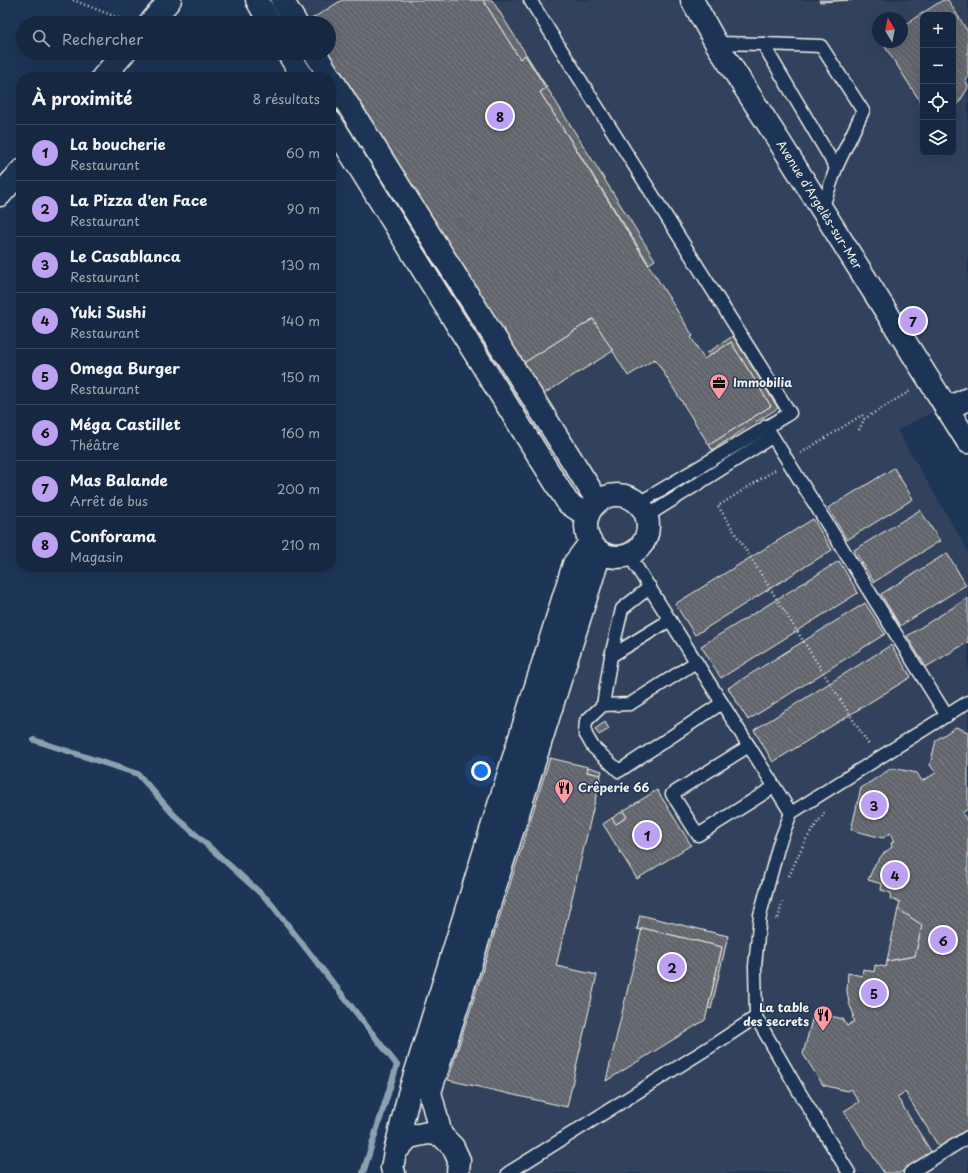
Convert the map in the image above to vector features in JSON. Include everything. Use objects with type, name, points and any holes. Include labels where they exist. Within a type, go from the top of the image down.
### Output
[{"type":"street","points":[[156,16],[170,0]]},
{"type":"street","points":[[257,0],[266,16]]},
{"type":"street","points":[[282,0],[292,16]]},
{"type":"street","name":"Avenue d'Argelès-sur-Mer","points":[[692,0],[716,43],[968,442]]},
{"type":"street","points":[[107,72],[118,60]]},
{"type":"street","points":[[292,60],[300,72]]},
{"type":"street","points":[[319,60],[327,72]]},
{"type":"street","points":[[336,86],[592,508]]},
{"type":"street","points":[[336,130],[568,503],[592,508]]},
{"type":"street","points":[[0,195],[16,177]]},
{"type":"street","points":[[946,409],[968,399]]},
{"type":"street","points":[[611,494],[626,495],[643,510],[648,527],[646,539],[639,548],[629,555],[615,558],[595,548],[585,530],[592,508],[611,494]]},
{"type":"street","points":[[458,1173],[460,1160],[453,1147],[441,1135],[430,1092],[595,548]]},
{"type":"street","points":[[394,1162],[409,1094],[574,564],[595,548]]},
{"type":"street","points":[[394,1162],[409,1138],[428,1133],[441,1135]]},
{"type":"lane","points":[[530,0],[790,413],[769,432],[643,510]]},
{"type":"lane","points":[[716,43],[821,46],[863,111],[836,168],[822,209]]},
{"type":"lane","points":[[763,44],[836,168]]},
{"type":"lane","points":[[769,432],[947,716]]},
{"type":"lane","points":[[629,555],[791,813]]},
{"type":"lane","points":[[650,587],[622,610],[611,656],[603,705],[586,721],[585,733],[593,747],[619,771],[722,702]]},
{"type":"lane","points":[[611,656],[670,620]]},
{"type":"lane","points":[[603,705],[630,704],[696,662]]},
{"type":"lane","points":[[849,1173],[798,1090],[756,1017],[755,966],[760,915],[779,844],[791,813],[968,702]]},
{"type":"lane","points":[[749,746],[672,794],[698,835],[774,787]]},
{"type":"lane","points":[[508,1173],[756,1017]]},
{"type":"lane","points":[[910,1173],[968,1137]]},
{"type":"path","points":[[73,0],[114,16]]},
{"type":"path","points":[[859,430],[864,419],[910,391],[915,402],[934,390]]},
{"type":"path","points":[[864,419],[862,415],[718,506],[878,759]]},
{"type":"path","points":[[787,880],[805,841],[828,806]]},
{"type":"path","points":[[760,915],[778,920],[783,900]]},
{"type":"shaded area","points":[[248,0],[968,0],[968,394],[897,430],[968,551],[968,1173],[379,1173],[577,531],[336,142],[336,72],[293,72],[285,60],[336,60],[336,16],[258,16]]},
{"type":"building","points":[[342,0],[483,0],[520,59],[525,55],[546,88],[540,92],[693,336],[691,337],[704,359],[731,342],[771,406],[709,445],[655,359],[628,376],[593,319],[522,364],[331,60],[336,60],[336,16],[316,16]]},
{"type":"building","points":[[483,0],[492,0],[655,260],[649,264],[540,92],[546,88],[525,55],[520,59]]},
{"type":"building","points":[[819,0],[852,0],[820,2]]},
{"type":"building","points":[[943,0],[948,0],[956,12],[924,12]]},
{"type":"building","points":[[956,13],[968,32],[968,78],[965,79],[968,88],[956,106]]},
{"type":"building","points":[[920,15],[920,101],[886,48],[908,48],[908,22]]},
{"type":"building","points":[[593,319],[613,351],[542,395],[522,364]]},
{"type":"building","points":[[733,336],[778,408],[712,450],[709,445],[771,406],[731,342],[709,356],[707,353]]},
{"type":"building","points":[[894,468],[913,499],[847,540],[828,508]]},
{"type":"building","points":[[920,510],[940,541],[874,582],[854,550]]},
{"type":"building","points":[[813,519],[832,550],[695,635],[675,604]]},
{"type":"building","points":[[947,553],[966,585],[900,626],[881,594]]},
{"type":"building","points":[[839,561],[858,593],[721,678],[701,646]]},
{"type":"building","points":[[968,598],[968,642],[926,667],[907,636]]},
{"type":"building","points":[[865,603],[885,634],[748,720],[728,688]]},
{"type":"building","points":[[891,645],[911,677],[773,762],[754,730]]},
{"type":"building","points":[[605,722],[609,729],[599,735],[595,729]]},
{"type":"building","points":[[956,727],[968,732],[968,809],[962,813],[968,822],[968,1129],[939,1147],[905,1092],[897,1097],[932,1153],[900,1173],[884,1173],[844,1111],[859,1102],[851,1089],[847,1091],[823,1085],[803,1054],[814,1012],[843,1019],[847,1026],[855,1021],[852,1017],[854,1015],[849,1003],[847,991],[848,973],[862,976],[863,969],[874,972],[875,965],[886,967],[887,961],[915,956],[922,925],[898,909],[900,902],[890,899],[891,893],[881,890],[882,884],[868,880],[875,864],[883,854],[892,847],[891,843],[894,841],[890,833],[883,838],[851,830],[861,788],[892,768],[917,773],[922,781],[936,773],[930,765],[936,740]]},
{"type":"building","points":[[550,758],[588,767],[587,772],[601,775],[556,966],[597,975],[567,1107],[448,1080]]},
{"type":"building","points":[[588,767],[602,771],[601,775],[587,772]]},
{"type":"building","points":[[657,790],[691,845],[637,879],[603,824],[612,818],[616,824],[627,817],[623,811]]},
{"type":"building","points":[[623,811],[627,817],[616,824],[612,818]]},
{"type":"building","points":[[898,909],[922,925],[915,956],[887,961]]},
{"type":"building","points":[[640,915],[728,936],[711,1009],[708,1008],[722,947],[642,928],[641,930],[637,929]]},
{"type":"building","points":[[642,928],[722,947],[708,1008],[705,1020],[606,1081]]},
{"type":"waterway","points":[[34,740],[138,774],[174,815],[269,901],[397,1065],[363,1173]]},
{"type":"place","name":"Conforama","points":[[500,116]]},
{"type":"place","name":"Mas Balande","points":[[913,321]]},
{"type":"place","name":"Immobilia","points":[[719,400]]},
{"type":"place","name":"Crêperie 66","points":[[564,805]]},
{"type":"place","name":"Le Casablanca","points":[[874,805]]},
{"type":"place","name":"La boucherie","points":[[647,835]]},
{"type":"place","name":"Yuki Sushi","points":[[895,875]]},
{"type":"place","name":"Méga Castillet","points":[[943,940]]},
{"type":"place","name":"La Pizza d'en Face","points":[[672,967]]},
{"type":"place","name":"Omega Burger","points":[[874,993]]},
{"type":"place","name":"La table des secrets","points":[[823,1032]]}]
